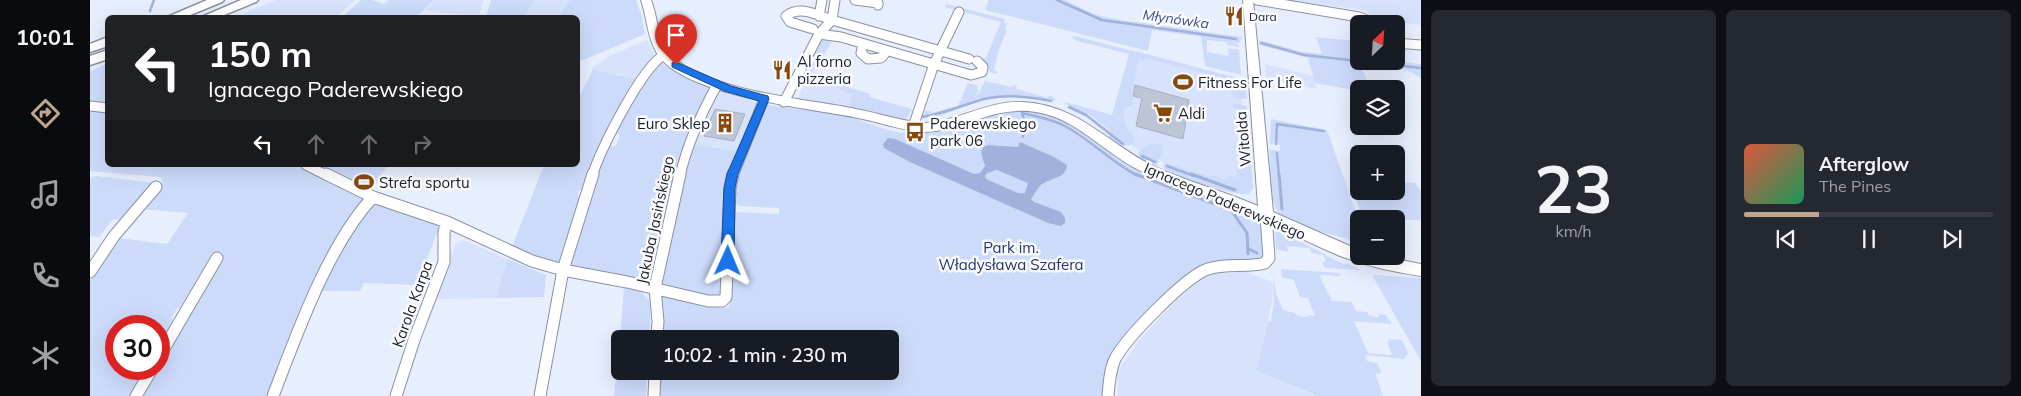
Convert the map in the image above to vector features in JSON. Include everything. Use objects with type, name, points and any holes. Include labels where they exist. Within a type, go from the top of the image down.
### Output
[{"type":"main road","points":[[180,15],[218,0]]},
{"type":"main road","points":[[212,15],[247,1]]},
{"type":"main road","points":[[90,48],[105,42]]},
{"type":"main road","points":[[90,61],[105,55]]},
{"type":"street","points":[[540,396],[563,270],[604,145],[645,72],[664,55],[656,41],[646,0]]},
{"type":"street","points":[[819,16],[822,0]]},
{"type":"street","points":[[784,102],[816,31],[832,20],[835,0]]},
{"type":"street","points":[[855,0],[878,3],[878,5]]},
{"type":"street","name":"Witolda","points":[[1248,0],[1266,216]]},
{"type":"street","points":[[1257,0],[1350,16]]},
{"type":"street","points":[[799,10],[819,16],[973,60],[982,65],[983,70],[975,75],[934,64],[816,31],[790,22],[786,16],[792,11],[799,10]]},
{"type":"street","points":[[913,127],[934,64],[959,12]]},
{"type":"street","points":[[863,44],[860,53],[868,59],[881,58],[887,51]]},
{"type":"street","points":[[1405,44],[1421,46]]},
{"type":"street","name":"Ignacego Paderewskiego","points":[[664,55],[678,66],[716,84],[764,99],[855,113],[913,127],[944,125],[999,107],[1025,107],[1048,110],[1072,119],[1146,168],[1266,216],[1343,252],[1389,265],[1421,270]]},
{"type":"street","name":"Jakuba Jasińskiego","points":[[658,330],[655,288],[684,158],[716,84]]},
{"type":"street","points":[[310,167],[373,197],[447,222],[532,261],[563,270],[722,302],[726,297],[727,290],[730,188],[733,174],[764,99]]},
{"type":"street","points":[[90,106],[105,108]]},
{"type":"street","points":[[90,272],[114,236],[156,187]]},
{"type":"street","points":[[273,396],[307,312],[332,257],[357,216],[373,197]]},
{"type":"street","points":[[1108,396],[1111,370],[1116,357],[1160,308],[1190,279],[1196,274],[1208,270],[1265,263],[1269,258],[1266,216]]},
{"type":"street","name":"Karola Karpa","points":[[396,396],[414,340],[444,262],[446,254],[442,229],[447,222]]},
{"type":"street","points":[[170,338],[217,258]]},
{"type":"street","points":[[136,396],[145,380]]},
{"type":"street","points":[[654,396],[655,380]]},
{"type":"shaded area","points":[[276,0],[355,0],[338,15],[240,15]]},
{"type":"shaded area","points":[[434,0],[484,0],[479,15],[425,10]]},
{"type":"shaded area","points":[[535,0],[570,0],[560,15],[526,15]]},
{"type":"shaded area","points":[[1278,0],[1421,0],[1421,25],[1405,23],[1405,15],[1370,15],[1367,10]]},
{"type":"shaded area","points":[[647,40],[656,57],[638,79],[592,70],[609,56]]},
{"type":"shaded area","points":[[1136,51],[1241,79],[1245,148],[1236,188],[1150,157],[1111,133]]},
{"type":"shaded area","points":[[1265,64],[1313,76],[1317,89],[1266,79]]},
{"type":"shaded area","points":[[805,77],[833,85],[852,96],[849,107],[798,99]]},
{"type":"shaded area","points":[[717,90],[760,103],[739,152],[692,143]]},
{"type":"shaded area","points":[[888,138],[895,139],[974,174],[980,173],[985,166],[981,153],[983,147],[988,145],[1018,147],[1020,142],[1067,165],[1064,173],[1040,186],[1031,199],[1034,202],[1061,212],[1065,218],[1065,223],[1061,226],[1048,223],[910,162],[884,148],[883,144]],"holes":[[[997,170],[1028,183],[1025,193],[1018,193],[986,179],[985,176],[987,173]]]},
{"type":"shaded area","points":[[464,240],[507,259],[496,298],[433,299],[456,244]]},
{"type":"shaded area","points":[[1246,272],[1273,282],[1272,302],[1256,371],[1315,396],[1118,396],[1117,372],[1140,339],[1172,305],[1197,282],[1212,274]]},
{"type":"green space","points":[[361,0],[372,0],[384,4],[389,0],[434,0],[418,15],[344,15]]},
{"type":"green space","points":[[491,0],[535,0],[525,15],[487,15]]},
{"type":"green space","points":[[570,0],[636,0],[645,34],[581,61],[580,15],[560,15]]},
{"type":"green space","points":[[989,0],[1065,0],[1096,15],[1242,37],[1239,43],[1228,42],[1238,44],[1239,47],[1227,45],[1227,42],[1207,40],[1207,52],[1229,56],[1228,48],[1239,50],[1241,75],[1205,66],[1201,37],[1152,30],[1148,51],[985,10]]},
{"type":"green space","points":[[946,4],[1005,19],[1004,23],[1007,24],[1005,29],[1007,30],[998,52],[994,70],[998,72],[997,74],[989,72],[987,64],[981,59],[986,58],[1001,22],[945,7]]},
{"type":"green space","points":[[1075,36],[1245,80],[1247,99],[1238,98],[1231,93],[1231,89],[1238,91],[1237,81],[1144,58],[1144,60],[1139,59],[1131,95],[1133,98],[1132,105],[1125,107],[1124,116],[1125,125],[1131,132],[1134,141],[1130,145],[1120,146],[1109,137],[1111,132],[1090,115],[1065,104],[1065,102],[1112,115],[1129,54],[1071,38]]},
{"type":"green space","points":[[1316,37],[1350,40],[1350,70],[1362,70],[1367,80],[1350,80],[1350,89],[1315,83],[1308,58],[1260,45],[1259,40],[1299,51],[1322,54]]},
{"type":"green space","points":[[819,39],[832,42],[812,73],[812,76],[809,75]]},
{"type":"green space","points":[[658,61],[674,71],[711,87],[666,224],[663,224],[661,234],[663,235],[652,280],[568,268],[606,147],[616,146],[620,135],[613,133],[646,74]]},
{"type":"green space","points":[[1405,62],[1421,64],[1421,78],[1405,70]]},
{"type":"green space","points":[[105,65],[105,105],[90,103],[90,71]]},
{"type":"green space","points":[[593,70],[638,79],[629,91],[589,176],[585,178],[583,183],[587,184],[585,190],[579,190],[578,195],[582,200],[559,265],[512,247],[543,167],[580,167],[580,95]]},
{"type":"green space","points":[[985,81],[1012,87],[1013,85],[1017,86],[1016,89],[1048,98],[1050,95],[1055,101],[1019,96],[988,98],[939,116],[922,117],[925,111],[931,111],[931,113],[958,106],[960,101],[965,99],[961,99],[968,83],[978,86],[977,89],[979,90],[976,95]]},
{"type":"green space","points":[[835,83],[870,94],[869,97],[912,109],[905,119],[853,107],[849,108],[852,95],[832,86]]},
{"type":"green space","points":[[1234,103],[1247,106],[1249,145],[1234,142],[1241,142],[1239,109],[1232,107]]},
{"type":"green space","name":"Park im. Władysława Szafera","points":[[767,105],[840,115],[904,133],[937,130],[998,112],[1011,110],[1031,111],[1064,120],[1212,198],[1252,215],[1263,230],[1264,257],[1260,260],[1197,269],[1174,287],[1113,353],[1105,372],[1103,396],[657,396],[658,380],[899,380],[899,330],[660,330],[662,295],[719,308],[729,307],[732,277],[734,276],[732,264],[732,216],[738,212],[779,214],[779,208],[739,206],[733,202],[740,166],[743,165],[746,159],[744,156]]},
{"type":"green space","points":[[90,110],[105,111],[105,167],[305,167],[363,195],[365,201],[347,227],[269,396],[139,396],[148,380],[170,380],[170,342],[221,255],[212,253],[180,308],[177,308],[170,325],[170,315],[105,315],[105,380],[140,380],[131,396],[90,396],[90,278],[118,238],[167,244],[188,213],[140,209],[163,182],[160,177],[90,171]]},
{"type":"green space","points":[[1271,119],[1327,130],[1350,200],[1355,210],[1350,210],[1350,240],[1302,226],[1281,215],[1273,201],[1269,149],[1280,151],[1280,145],[1274,143],[1270,145]]},
{"type":"green space","points":[[692,143],[739,152],[722,291],[718,298],[713,299],[664,287],[659,281],[669,234],[673,232],[674,225],[672,224]]},
{"type":"green space","points":[[1150,144],[1164,145],[1157,166],[1140,158],[1138,154],[1140,150]]},
{"type":"green space","points":[[1234,145],[1250,150],[1253,188],[1249,194],[1231,192],[1204,185],[1178,176],[1163,168],[1164,162],[1211,177],[1212,175],[1227,180],[1229,175],[1236,178],[1241,150],[1233,147]]},
{"type":"green space","name":"Strefa sportu","points":[[317,167],[387,167],[371,191]]},
{"type":"green space","points":[[96,176],[155,183],[123,220],[113,219],[99,237],[90,236],[90,178]]},
{"type":"green space","points":[[1405,182],[1415,183],[1421,191],[1421,220],[1405,220],[1405,210],[1360,210],[1356,200],[1405,200]]},
{"type":"green space","points":[[379,202],[439,222],[438,230],[417,285],[364,283],[360,291],[322,291],[351,228],[374,203]]},
{"type":"green space","points":[[1280,231],[1345,265],[1346,263],[1361,270],[1325,268],[1322,263],[1326,261],[1323,255],[1312,253],[1309,248],[1287,246],[1288,252],[1276,249],[1275,233]]},
{"type":"green space","points":[[507,259],[546,275],[544,297],[496,298]]},
{"type":"green space","points":[[1281,269],[1339,273],[1341,276],[1319,275],[1332,301],[1352,302],[1356,311],[1367,312],[1369,316],[1379,317],[1378,314],[1386,315],[1392,324],[1354,321],[1368,353],[1392,355],[1387,342],[1389,342],[1388,339],[1402,340],[1408,353],[1404,359],[1365,355],[1367,361],[1377,363],[1381,371],[1380,374],[1375,373],[1383,396],[1317,396],[1256,371],[1268,321],[1271,321],[1274,303],[1273,274],[1276,294],[1283,310],[1295,313],[1297,316],[1315,316],[1308,298],[1300,297],[1294,280],[1282,277]]},
{"type":"green space","points":[[1372,275],[1421,278],[1421,361]]},
{"type":"green space","points":[[624,287],[640,290],[651,303],[650,330],[621,330]]},
{"type":"green space","points":[[616,380],[647,380],[646,396],[614,396]]},
{"type":"building","name":"Aldi","points":[[1135,85],[1189,100],[1183,139],[1136,126],[1142,98],[1133,96]]},
{"type":"building","name":"Euro Sklep","points":[[715,109],[745,114],[734,141],[704,136]]},
{"type":"waterway","points":[[150,11],[154,0]]},
{"type":"waterway","name":"Młynówka","points":[[1057,0],[1102,20],[1236,39]]},
{"type":"waterway","name":"Młynówka","points":[[1261,43],[1304,55],[1421,68]]},
{"type":"waterway","points":[[922,117],[980,100],[1005,96],[1020,96],[1051,101]]},
{"type":"waterway","points":[[1069,107],[1086,115],[1123,144]]},
{"type":"waterway","points":[[1023,137],[1024,119],[1022,113],[1048,119],[1073,131],[1138,176]]},
{"type":"waterway","points":[[1276,144],[1277,124],[1324,131]]},
{"type":"waterway","points":[[1277,153],[1279,176]]},
{"type":"waterway","points":[[1142,156],[1155,162]]},
{"type":"waterway","points":[[1167,166],[1194,176]]},
{"type":"waterway","points":[[1135,174],[1231,210],[1247,233],[1248,254]]},
{"type":"waterway","points":[[1191,174],[1235,190]]},
{"type":"waterway","points":[[1279,174],[1282,209]]},
{"type":"waterway","points":[[1249,249],[1257,253]]},
{"type":"place","name":"Dara","points":[[1234,16]]},
{"type":"place","name":"Al forno pizzeria","points":[[782,70]]},
{"type":"place","name":"Fitness For Life","points":[[1183,82]]},
{"type":"place","name":"Aldi","points":[[1163,113]]},
{"type":"place","name":"Euro Sklep","points":[[725,123]]},
{"type":"place","name":"Paderewskiego park 06","points":[[915,132]]},
{"type":"place","name":"Strefa sportu","points":[[364,182]]},
{"type":"route","points":[[676,65],[728,89],[764,99],[733,174],[730,188],[728,261]]}]
